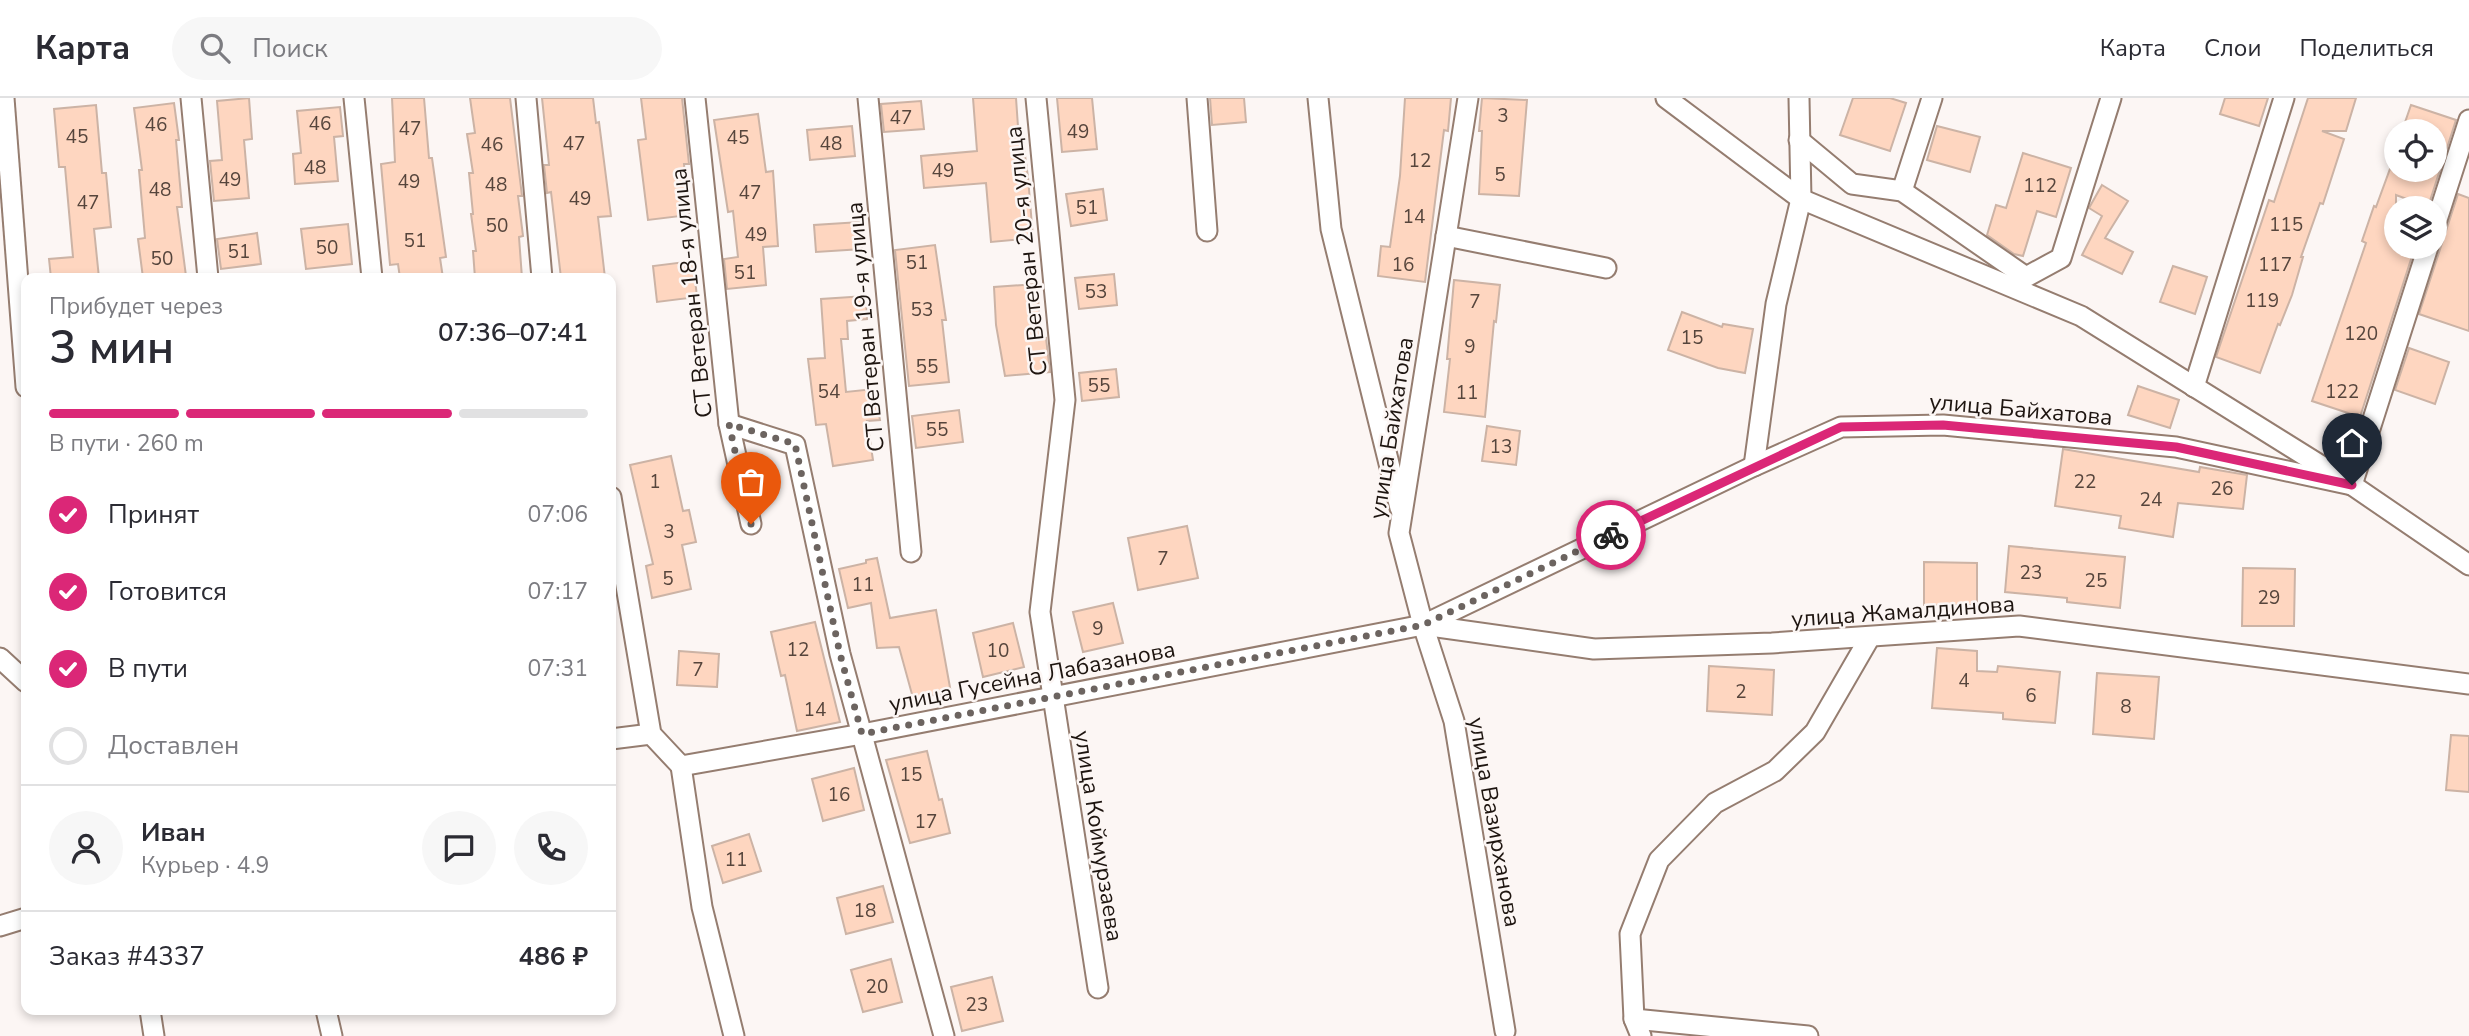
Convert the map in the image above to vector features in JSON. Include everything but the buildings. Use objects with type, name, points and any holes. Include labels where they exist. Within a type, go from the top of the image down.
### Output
[{"type":"street","points":[[4,98],[21,321]]},
{"type":"street","points":[[191,98],[208,273]]},
{"type":"street","points":[[354,98],[372,273]]},
{"type":"street","points":[[526,98],[542,273]]},
{"type":"street","name":"СТ Ветеран 18-я улица","points":[[695,98],[729,424],[751,524]]},
{"type":"street","name":"СТ Ветеран 19-я улица","points":[[868,98],[911,552]]},
{"type":"street","name":"СТ Ветеран 20-я улица","points":[[1036,98],[1065,400]]},
{"type":"street","points":[[1197,98],[1207,231]]},
{"type":"street","points":[[1318,98],[1331,229],[1402,516]]},
{"type":"street","name":"улица Байхатова","points":[[1468,98],[1399,533],[1423,625],[1841,427],[1943,425],[2176,447],[2352,485]]},
{"type":"street","points":[[1666,98],[1801,199],[2081,316]]},
{"type":"street","points":[[1754,466],[1776,304],[1801,199],[1799,98]]},
{"type":"street","points":[[1905,182],[1932,98]]},
{"type":"street","points":[[2026,277],[2062,258],[2111,98]]},
{"type":"street","points":[[2194,387],[2284,98]]},
{"type":"street","points":[[2445,196],[2469,120]]},
{"type":"street","points":[[1800,140],[1852,184],[1905,182],[2026,277],[2081,316],[2352,485],[2469,565]]},
{"type":"street","points":[[1446,236],[1606,268]]},
{"type":"street","points":[[2352,485],[2424,259]]},
{"type":"street","name":"улица Коймурзаева","points":[[1065,400],[1040,612],[1098,988]]},
{"type":"street","points":[[729,424],[795,444],[840,654],[944,1036]]},
{"type":"street","points":[[616,527],[651,734],[681,766],[702,907],[734,1036]]},
{"type":"street","name":"улица Гусейна Лабазанова","points":[[681,766],[862,734],[1423,625]]},
{"type":"street","name":"улица Жамалдинова","points":[[1423,625],[1594,649],[1772,643],[2020,626],[2469,684]]},
{"type":"street","name":"улица Вазирханова","points":[[1423,625],[1454,721],[1505,1031]]},
{"type":"street","points":[[1808,1036],[1638,1027],[1630,934],[1660,860],[1715,803],[1775,771],[1815,732],[1870,637]]},
{"type":"street","points":[[0,658],[21,677]]},
{"type":"street","points":[[616,738],[651,734]]},
{"type":"street","points":[[0,926],[21,920]]},
{"type":"street","points":[[151,1015],[153,1036]]},
{"type":"street","points":[[327,1015],[332,1036]]},
{"type":"way so far","points":[[751,524],[729,424],[795,444],[840,654],[862,734],[1423,625],[1611,535]]},
{"type":"route","points":[[1611,535],[1841,427],[1943,425],[2176,447],[2352,485]]}]
